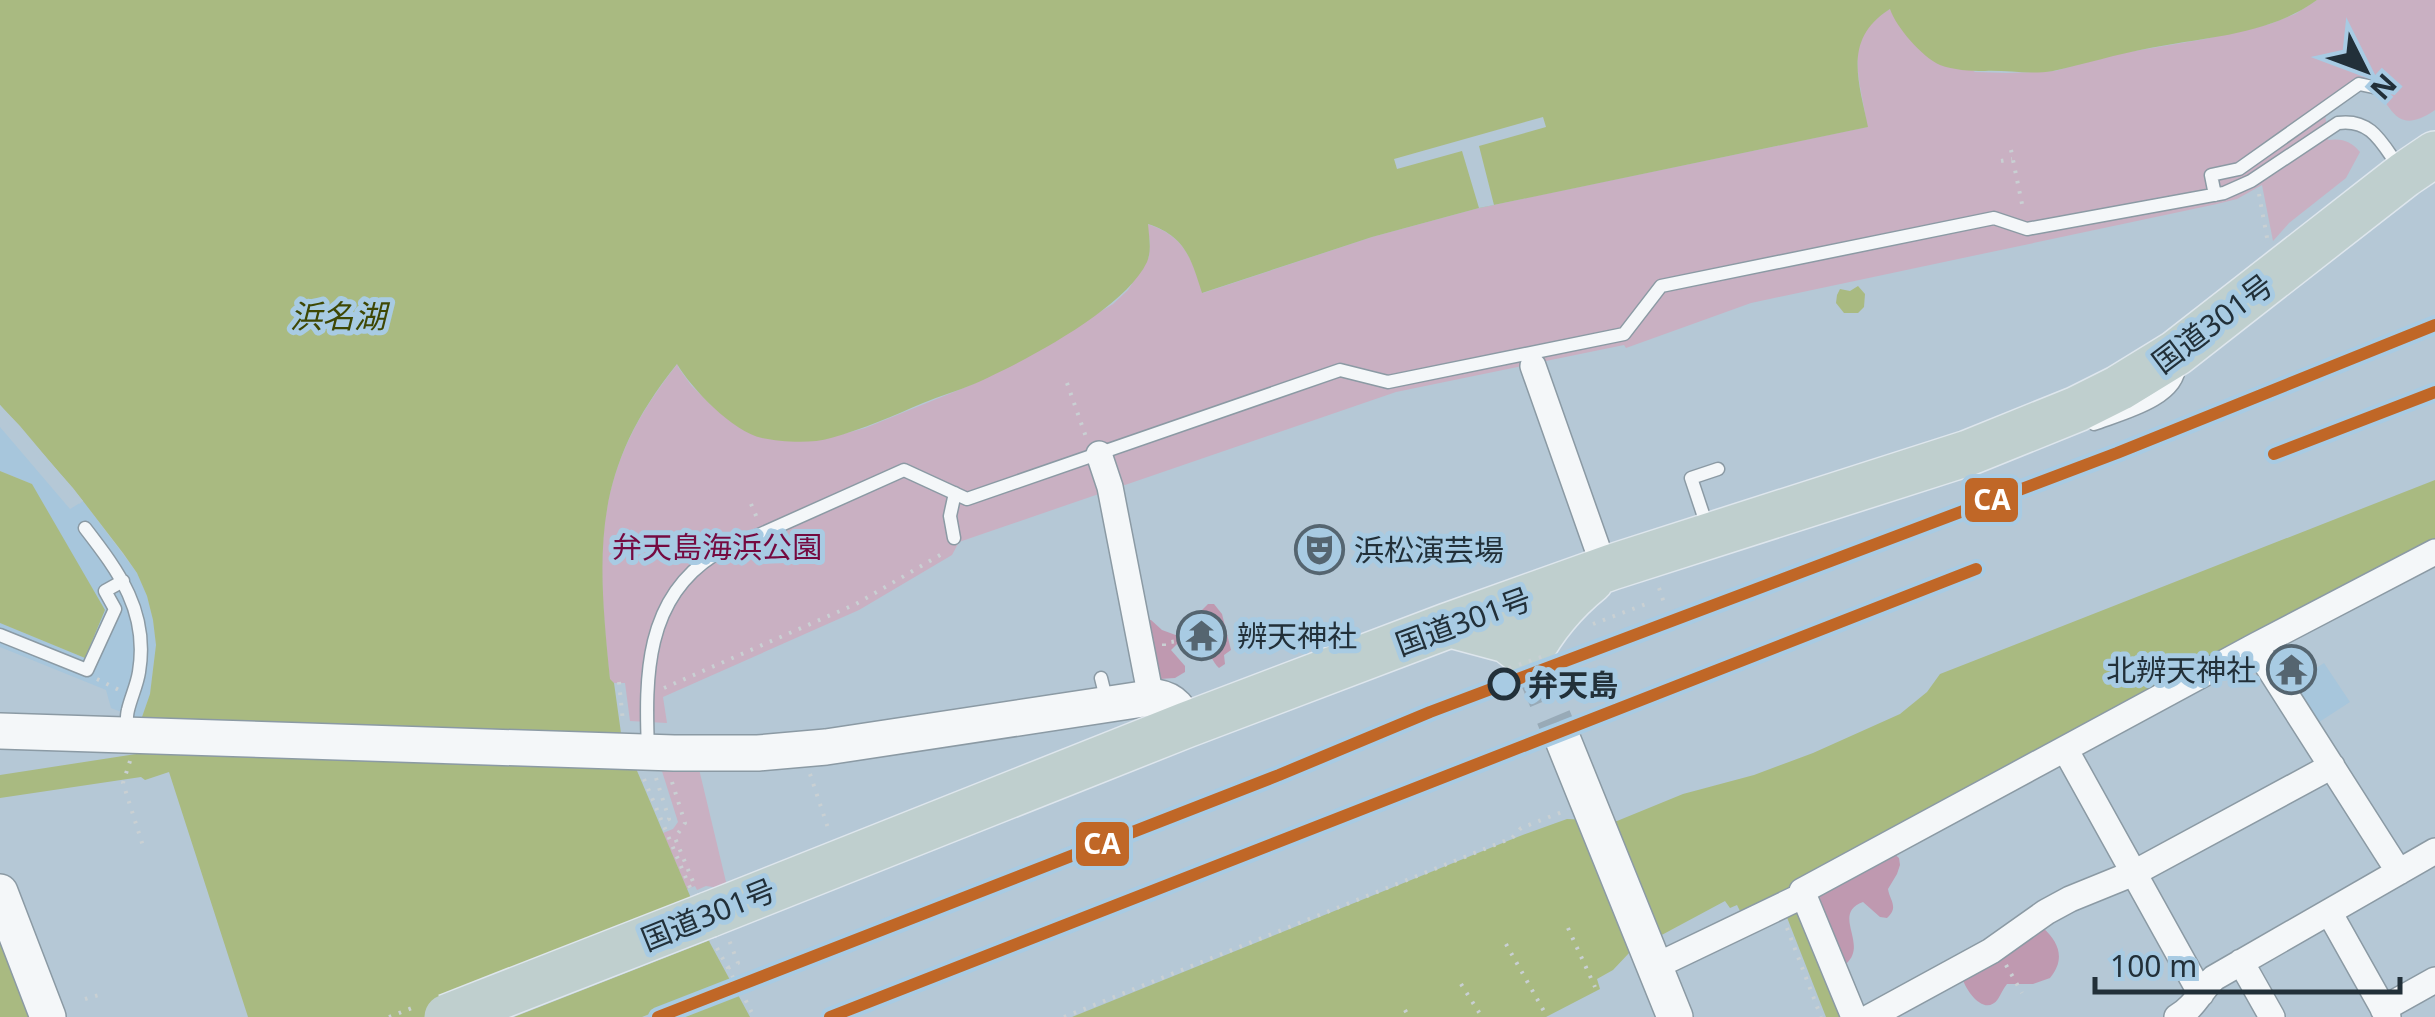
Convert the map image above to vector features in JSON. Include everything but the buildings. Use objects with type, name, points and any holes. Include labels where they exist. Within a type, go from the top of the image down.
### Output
[{"type":"highway","name":"国道301号","points":[[447,1017],[706,912],[1169,712],[1451,625],[1711,536],[1983,454],[2090,404],[2172,356],[2427,159]]},
{"type":"highway","points":[[1451,625],[1507,640],[1529,662],[1546,626],[1605,570]]},
{"type":"street","points":[[1533,366],[1605,570]]},
{"type":"street","points":[[1096,454],[1110,487],[1169,712]]},
{"type":"street","points":[[1651,960],[1791,901],[1802,891],[2064,748],[2435,552]]},
{"type":"street","points":[[2255,646],[2398,872]]},
{"type":"street","points":[[0,730],[133,740],[644,758],[792,751],[1104,692],[1169,712]]},
{"type":"street","points":[[1563,740],[1581,810],[1674,1017]]},
{"type":"street","points":[[2064,748],[2201,994]]},
{"type":"street","points":[[1870,1017],[1996,948],[2046,912],[2134,874],[2332,766]]},
{"type":"street","points":[[2178,1017],[2196,1003],[2214,978],[2435,851]]},
{"type":"street","points":[[0,892],[48,1017]]},
{"type":"street","points":[[1791,901],[1854,1017]]},
{"type":"street","points":[[2329,912],[2385,1013],[2435,980]]},
{"type":"street","points":[[2242,962],[2272,1017]]},
{"type":"lane","points":[[2215,196],[2211,175],[2239,169],[2359,84],[2378,88]]},
{"type":"lane","points":[[644,758],[646,686],[653,646],[666,607],[690,572],[714,555],[904,470],[967,499],[1340,370],[1388,382],[1624,334],[1661,286],[1994,218],[2027,229],[2215,196],[2252,180],[2338,124],[2361,124],[2427,159]]},
{"type":"lane","points":[[2086,428],[2167,391],[2180,370],[2172,356]]},
{"type":"lane","points":[[1711,536],[1691,478],[1718,468]]},
{"type":"lane","points":[[954,538],[950,516],[955,493]]},
{"type":"lane","points":[[85,528],[123,581],[136,612],[141,645],[138,679],[127,712],[133,740]]},
{"type":"lane","points":[[0,635],[87,670],[115,609],[105,591],[123,581]]},
{"type":"path","points":[[2011,150],[2027,229]]},
{"type":"path","points":[[2001,162],[2012,159]]},
{"type":"path","points":[[2252,180],[2258,188],[2268,247],[2273,250]]},
{"type":"path","points":[[1067,384],[1096,454]]},
{"type":"path","points":[[646,686],[667,689],[856,604],[948,551],[954,538]]},
{"type":"path","points":[[1657,584],[1664,603]]},
{"type":"path","points":[[1585,627],[1646,604]]},
{"type":"path","points":[[1166,657],[1164,643],[1184,640]]},
{"type":"path","points":[[620,682],[662,822],[706,912],[738,962],[728,968]]},
{"type":"path","points":[[102,683],[121,691]]},
{"type":"path","points":[[133,740],[124,781],[143,846]]},
{"type":"path","points":[[644,758],[669,819],[662,822]]},
{"type":"path","points":[[644,758],[684,823],[674,838],[735,981]]},
{"type":"path","points":[[806,760],[831,834]]},
{"type":"path","points":[[1064,1017],[1512,838],[1521,828],[1581,810]]},
{"type":"path","points":[[1791,901],[1821,1017]]},
{"type":"path","points":[[1568,928],[1595,986]]},
{"type":"path","points":[[1506,944],[1545,1012]]},
{"type":"path","points":[[1996,948],[2022,993]]},
{"type":"path","points":[[1461,984],[1482,1017]]},
{"type":"path","points":[[740,992],[754,1017]]},
{"type":"path","points":[[85,999],[99,995]]},
{"type":"path","points":[[1405,1010],[1409,1017]]},
{"type":"shaded area","points":[[0,427],[70,509],[83,501],[137,573],[147,596],[156,645],[150,694],[142,717],[111,708],[106,690],[0,647],[0,623],[85,658],[32,484],[0,471]]},
{"type":"shaded area","points":[[1214,604],[1222,614],[1231,650],[1224,655],[1225,664],[1219,668],[1211,657],[1204,633],[1202,610]]},
{"type":"shaded area","points":[[1145,619],[1181,637],[1171,650],[1185,666],[1185,672],[1175,678],[1159,679]]},
{"type":"shaded area","points":[[2324,663],[2350,702],[2313,726],[2288,686]]},
{"type":"shaded area","points":[[1893,853],[1900,865],[1888,889],[1892,911],[1887,918],[1880,917],[1863,902],[1854,907],[1849,921],[1854,947],[1847,963],[1842,962],[1815,903],[1817,891]]},
{"type":"shaded area","points":[[2043,928],[2053,940],[2059,958],[2050,978],[2033,984],[2007,984],[1993,1004],[1977,1001],[1963,980]]},
{"type":"green space","name":"弁天島海浜公園","points":[[2317,0],[2435,0],[2435,110],[2407,121],[2398,117],[2378,95],[2359,90],[2325,113],[2328,140],[2346,141],[2360,152],[2346,178],[2289,223],[2273,241],[2262,185],[2237,199],[2217,204],[1751,303],[1626,348],[1624,345],[1396,392],[959,542],[952,555],[859,610],[663,697],[667,723],[630,721],[625,683],[610,680],[602,590],[606,512],[629,439],[679,362],[678,367],[691,385],[712,406],[777,440],[821,440],[865,428],[971,385],[1016,363],[1113,304],[1128,290],[1149,257],[1147,224],[1170,235],[1185,250],[1203,293],[1372,237],[1479,208],[1867,127],[1859,47],[1874,21],[1890,9],[1975,72],[2007,73],[2055,71],[2111,55],[2270,24]]},
{"type":"green space","points":[[661,768],[699,769],[727,886],[715,891],[706,886],[687,889],[663,833],[678,822]]},
{"type":"water","name":"浜名湖","points":[[0,0],[2317,0],[2258,28],[2036,73],[1940,65],[1910,41],[1890,9],[1865,34],[1860,48],[1858,78],[1868,127],[1479,208],[1372,237],[1202,293],[1185,250],[1170,235],[1148,224],[1149,257],[1135,280],[1070,333],[974,384],[823,440],[787,441],[751,434],[714,408],[677,364],[628,440],[606,513],[603,590],[610,679],[614,683],[621,733],[710,943],[750,1017],[248,1017],[169,772],[145,780],[141,777],[0,798],[0,775],[149,752],[142,717],[150,694],[156,645],[147,596],[137,573],[73,488],[0,405]]},
{"type":"water","points":[[1858,286],[1865,294],[1864,307],[1858,313],[1844,313],[1836,303],[1840,289],[1850,291]]},
{"type":"water","points":[[0,471],[32,484],[105,610],[85,658],[0,623]]},
{"type":"water","points":[[2435,480],[2435,544],[1794,885],[1847,1017],[1826,1017],[1779,897],[1742,915],[1737,905],[1730,908],[1725,901],[1630,952],[1613,970],[1597,979],[1600,989],[1546,1017],[1072,1017],[1567,819],[1617,821],[1683,794],[1754,775],[1813,753],[1900,714],[1927,692],[1940,674]]},
{"type":"water","points":[[0,940],[30,1017],[0,1017]]},
{"type":"pier","points":[[1543,117],[1546,127],[1479,146],[1494,205],[1479,208],[1462,151],[1397,169],[1394,159]]},
{"type":"pier","points":[[0,405],[83,501],[79,504],[0,412]]},
{"type":"pier","points":[[711,933],[713,939],[514,1017],[498,1017]]},
{"type":"pier","points":[[735,980],[741,991],[675,1017],[642,1017]]},
{"type":"tunnel","points":[[1533,668],[1563,740]]},
{"type":"transit line","name":"CA","points":[[658,1017],[1279,775],[1430,712],[2117,453],[2435,325]]},
{"type":"transit line","name":"CA","points":[[2274,454],[2435,392]]},
{"type":"transit line","name":"CA","points":[[830,1017],[1976,569]]},
{"type":"place","name":"浜松演芸場","points":[[1319,549]]},
{"type":"place","name":"辨天神社","points":[[1202,635]]},
{"type":"place","name":"北辨天神社","points":[[2291,669]]},
{"type":"place","name":"弁天島","points":[[1504,684]]}]
